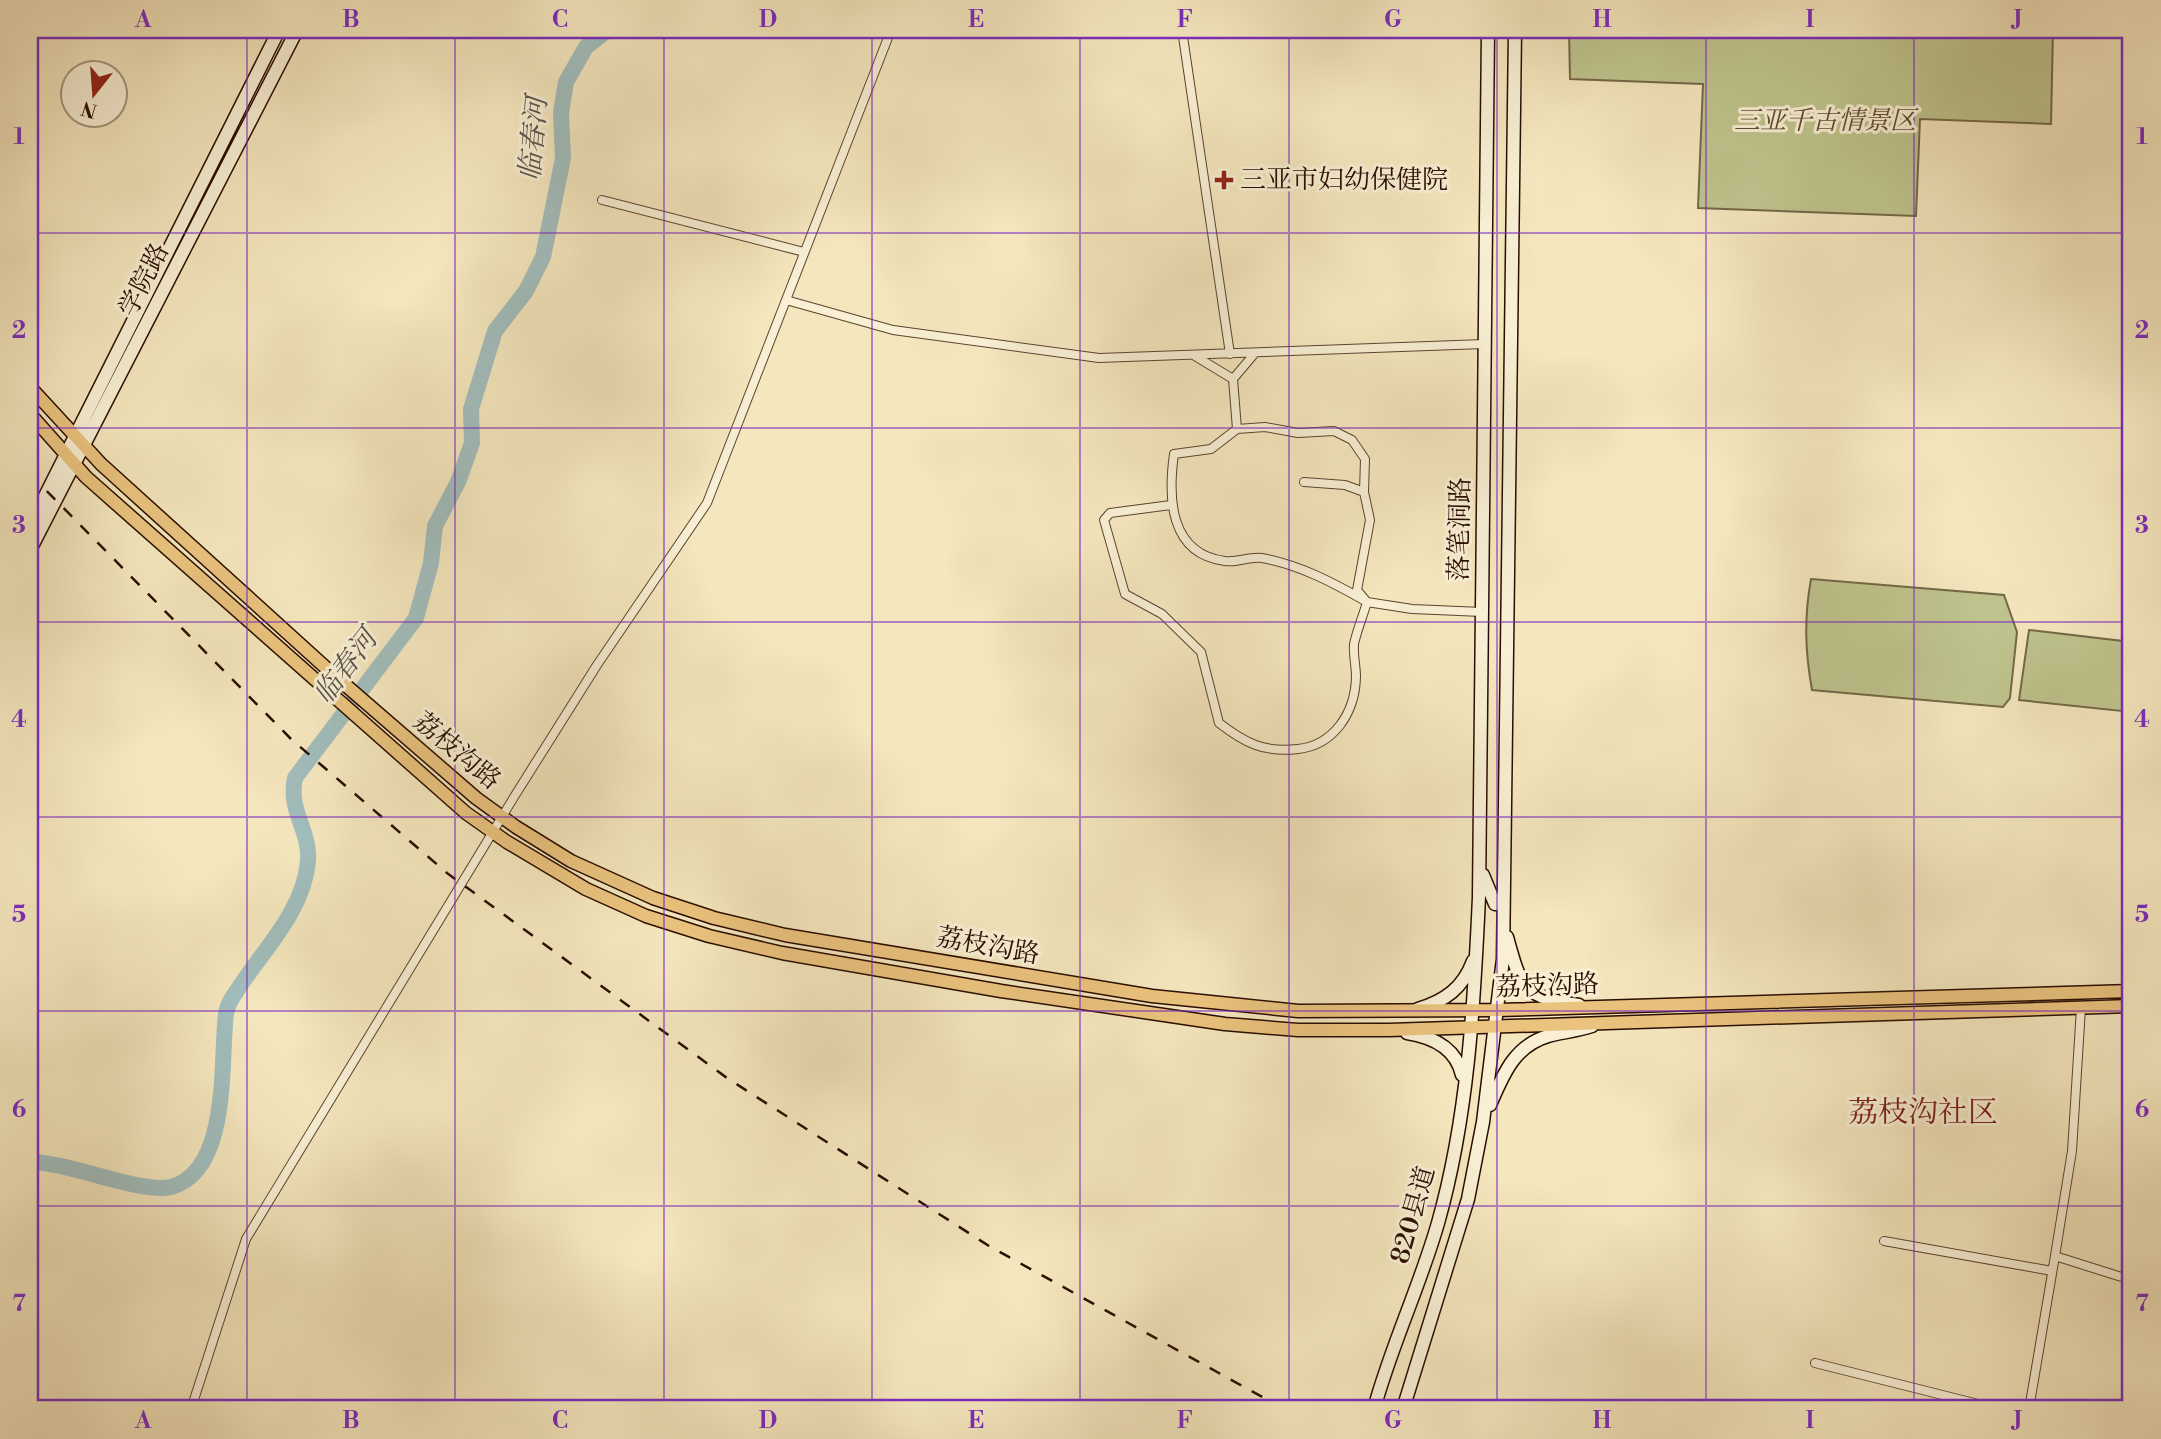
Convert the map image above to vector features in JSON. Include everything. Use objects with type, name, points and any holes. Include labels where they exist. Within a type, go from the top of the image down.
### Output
[{"type":"main road","name":"学院路","points":[[30,526],[279,30]]},
{"type":"main road","name":"学院路","points":[[30,550],[297,30]]},
{"type":"main road","name":"落笔洞路","points":[[1471,1028],[1479,857],[1488,30]]},
{"type":"main road","name":"落笔洞路","points":[[1496,1027],[1503,922],[1515,30]]},
{"type":"main road","name":"荔枝沟路","points":[[30,387],[84,447],[335,676],[501,817],[571,861],[653,898],[714,918],[785,934],[1086,986],[1226,1006],[1298,1011],[1497,1010],[2131,991]]},
{"type":"main road","name":"荔枝沟路","points":[[30,414],[75,466],[375,732],[493,832],[586,889],[646,916],[709,936],[782,953],[1014,993],[1224,1024],[1298,1030],[1471,1028],[2131,1006]]},
{"type":"main road","points":[[1479,857],[1492,901],[1500,903],[1503,896]]},
{"type":"main road","points":[[1503,922],[1522,983],[1536,996],[1596,1007]]},
{"type":"main road","points":[[1410,1011],[1438,1003],[1461,985],[1472,964],[1477,937]]},
{"type":"main road","points":[[1483,1122],[1508,1065],[1524,1047],[1546,1037],[1597,1024]]},
{"type":"main road","name":"820县道","points":[[1403,1409],[1468,1199],[1483,1122],[1496,1027]]},
{"type":"main road","name":"820县道","points":[[1374,1409],[1438,1223],[1465,1085],[1471,1028]]},
{"type":"main road","points":[[1389,1030],[1420,1035],[1444,1046],[1459,1060],[1465,1085]]},
{"type":"street","points":[[191,1409],[246,1239],[367,1034],[501,817],[597,665],[707,503],[891,30]]},
{"type":"street","points":[[1182,30],[1230,354]]},
{"type":"street","points":[[602,200],[804,253]]},
{"type":"street","points":[[786,300],[893,330],[1109,358],[1484,344]]},
{"type":"street","points":[[1237,429],[1233,379],[1255,353]]},
{"type":"street","points":[[1195,356],[1233,379]]},
{"type":"street","points":[[1367,603],[1357,590],[1370,520],[1364,492],[1365,459],[1352,440],[1334,431],[1298,433],[1265,427],[1237,429],[1211,449],[1174,454],[1171,505],[1189,544],[1205,557],[1228,562],[1259,558],[1291,566],[1331,581],[1367,603],[1412,609],[1482,612]]},
{"type":"street","points":[[1304,482],[1345,485],[1364,492]]},
{"type":"street","points":[[1171,505],[1110,513],[1104,520],[1125,594],[1162,614],[1201,652],[1219,723],[1248,745],[1277,752],[1311,748],[1332,737],[1346,716],[1356,680],[1354,645],[1367,603]]},
{"type":"street","points":[[2029,1409],[2072,1151],[2081,1008]]},
{"type":"street","points":[[1884,1241],[2052,1271]]},
{"type":"street","points":[[2055,1256],[2131,1280]]},
{"type":"street","points":[[1815,1363],[1998,1409]]},
{"type":"green space","name":"三亚千古情景区","points":[[1569,30],[2053,30],[2051,124],[1920,119],[1916,216],[1698,208],[1703,84],[1570,79]]},
{"type":"green space","points":[[1811,579],[2004,595],[2017,632],[2010,698],[2003,707],[1812,690],[1806,634]]},
{"type":"green space","points":[[2029,630],[2131,642],[2131,712],[2019,700]]},
{"type":"waterway","name":"临春河","points":[[30,1162],[46,1163],[158,1188],[171,1187],[190,1177],[204,1160],[219,1111],[228,1006],[292,911],[305,879],[308,850],[294,801],[295,778],[416,618],[431,563],[435,526],[458,482],[472,443],[471,409],[495,331],[526,291],[543,257],[563,158],[561,113],[566,82],[586,47],[608,30]]},
{"type":"railway","points":[[30,474],[291,739],[447,873],[727,1078],[989,1246],[1284,1409]]},
{"type":"place","name":"三亚市妇幼保健院","points":[[1224,180]]},
{"type":"district","name":"荔枝沟社区","points":[[1923,1113]]}]
